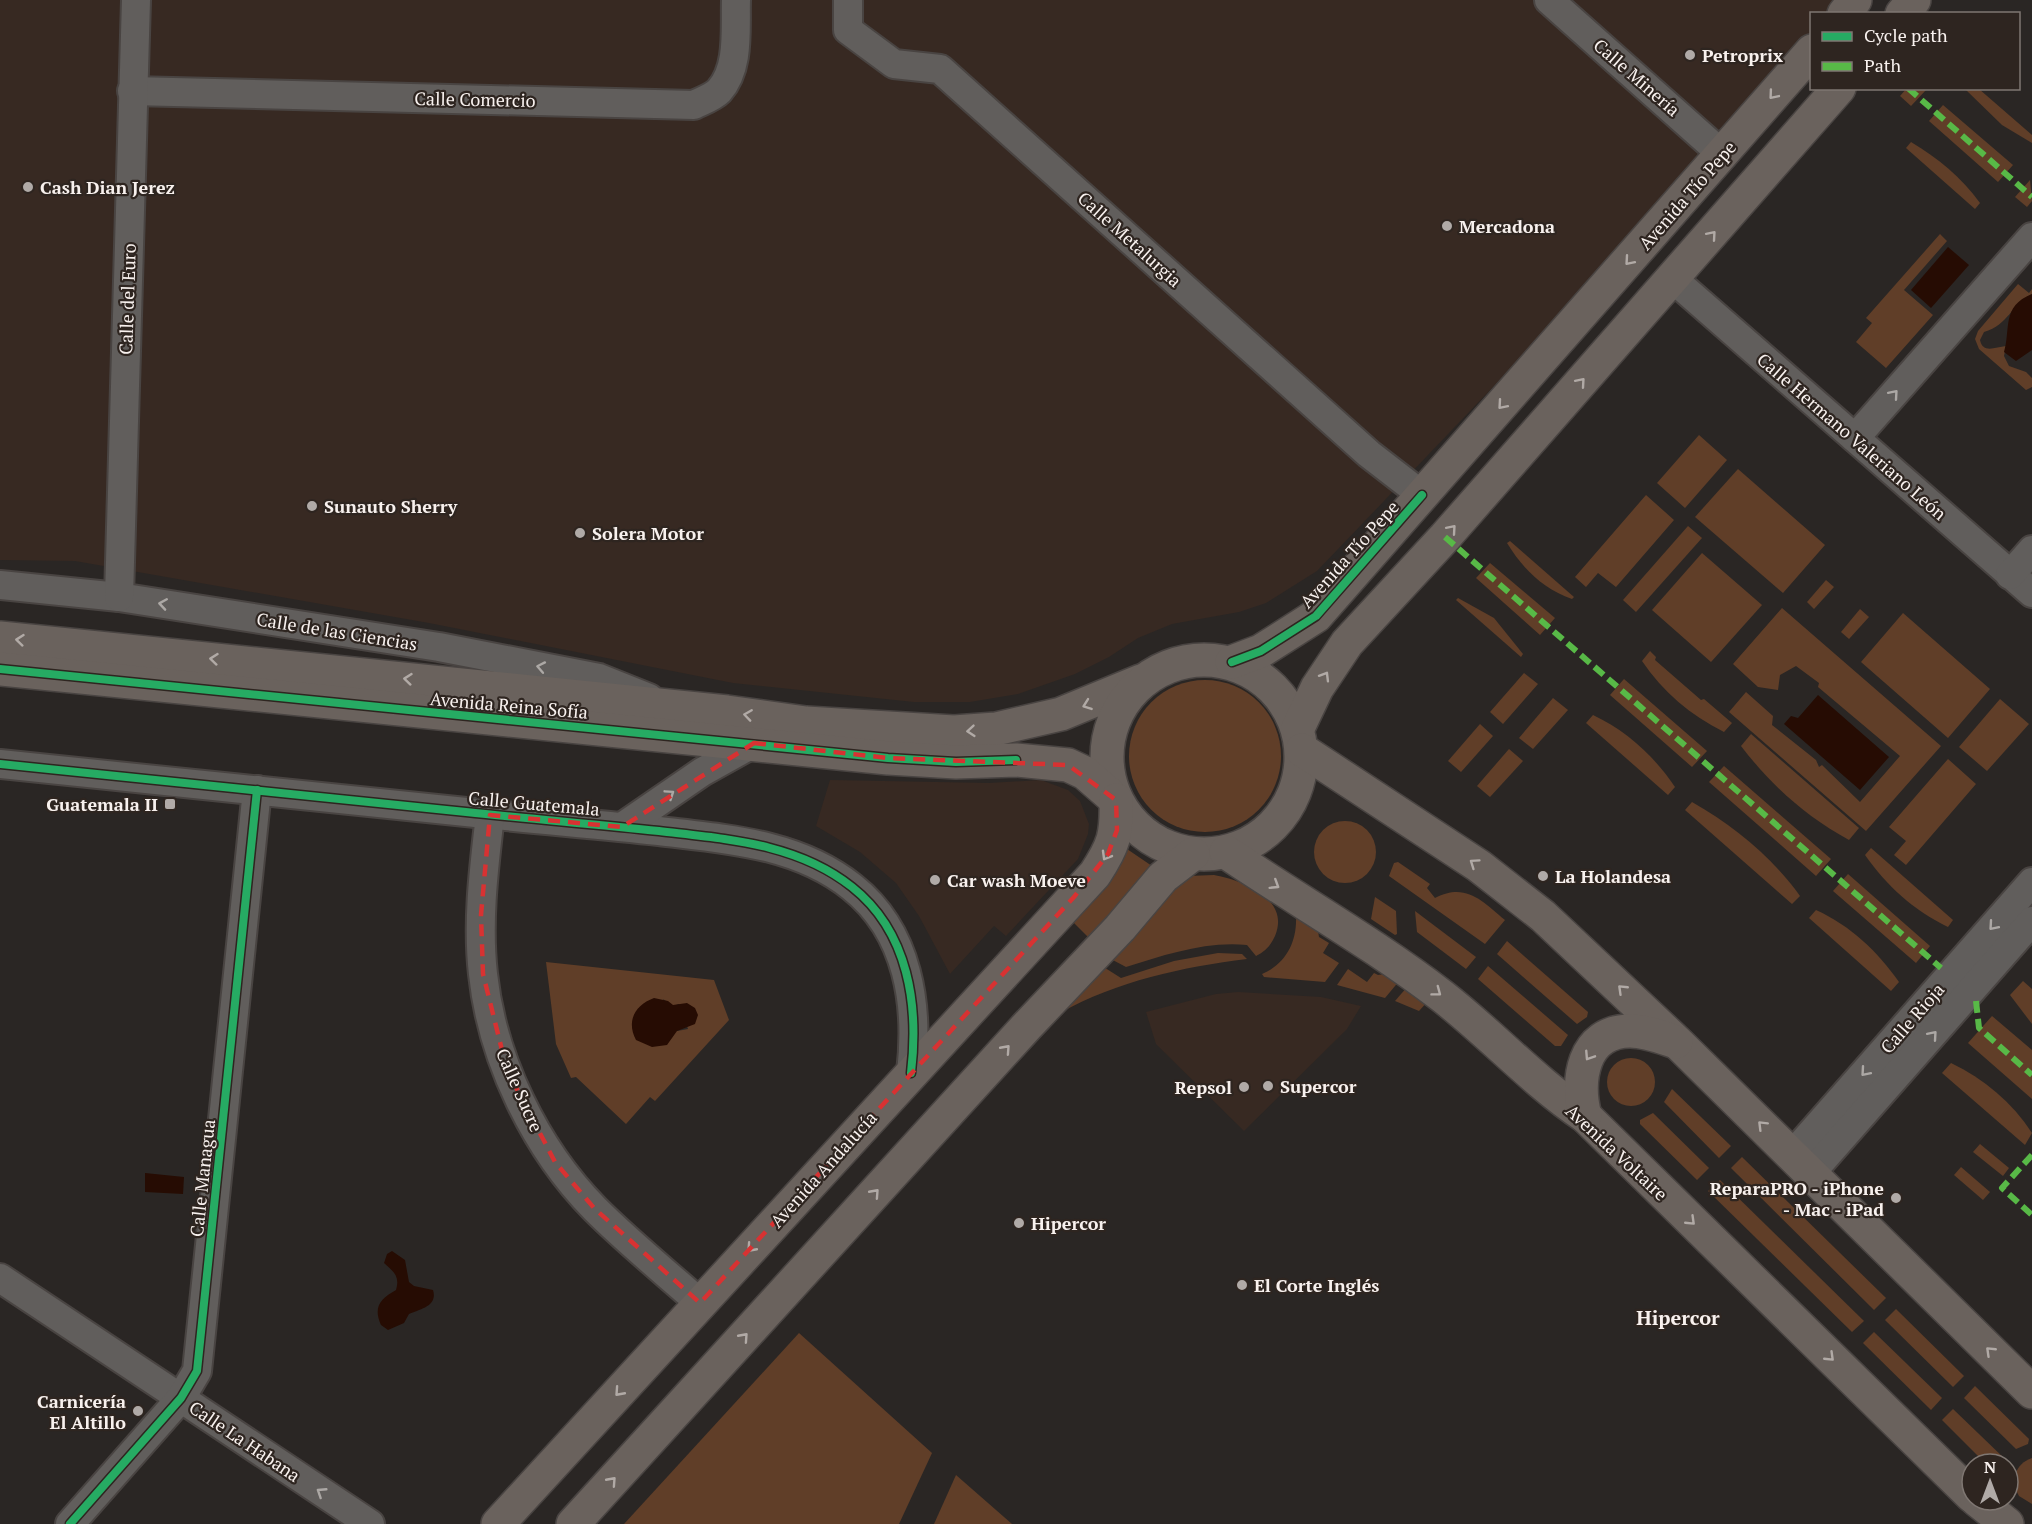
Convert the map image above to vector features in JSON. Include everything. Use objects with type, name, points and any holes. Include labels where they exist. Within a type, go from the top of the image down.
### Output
[{"type":"main road","points":[[1846,12],[1855,0]]},
{"type":"main road","points":[[1904,12],[1914,0]]},
{"type":"main road","name":"Avenida Tío Pepe","points":[[1232,662],[1261,651],[1317,616],[1810,53]]},
{"type":"main road","points":[[1300,739],[1317,688],[1347,643],[1673,279],[1837,90]]},
{"type":"main road","name":"Avenida Reina Sofía","points":[[0,638],[668,706],[806,723],[954,732],[996,729],[1061,714],[1141,681]]},
{"type":"main road","points":[[1200,659],[1232,662],[1262,677],[1284,699],[1300,739],[1303,760],[1296,791],[1280,819],[1256,840],[1226,852],[1193,854],[1162,845],[1153,839],[1135,826],[1116,800],[1107,769],[1108,737],[1120,706],[1141,681],[1169,665],[1200,659]]},
{"type":"main road","name":"Avenida Reina Sofía","points":[[0,669],[888,758],[956,762],[1016,760],[1068,765],[1085,773],[1116,800]]},
{"type":"main road","points":[[1300,739],[1491,875],[1590,957],[2032,1392]]},
{"type":"main road","name":"Avenida Andalucía","points":[[498,1524],[1095,874],[1108,854],[1117,830],[1116,800]]},
{"type":"main road","name":"Avenida Voltaire","points":[[1226,852],[1363,939],[1411,973],[1478,1025],[1557,1097],[1585,1116],[1960,1484]]},
{"type":"main road","points":[[573,1524],[1027,1026],[1120,928],[1163,877],[1193,854]]},
{"type":"main road","points":[[1585,1116],[1580,1095],[1583,1065],[1590,1052],[1602,1040],[1629,1031],[1648,1033],[1678,1042]]},
{"type":"main road","points":[[1992,1512],[2007,1524]]},
{"type":"street","name":"Calle del Euro","points":[[119,597],[135,0]]},
{"type":"street","name":"Calle Comercio","points":[[132,91],[694,105],[718,92],[729,76],[734,53],[736,0]]},
{"type":"street","name":"Calle Metalurgia","points":[[848,0],[848,30],[894,64],[940,69],[1369,454],[1422,495]]},
{"type":"street","name":"Calle Minería","points":[[1549,0],[1723,155]]},
{"type":"street","points":[[1855,438],[2032,237]]},
{"type":"street","name":"Calle Hermano Valeriano León","points":[[1673,279],[2032,593]]},
{"type":"street","points":[[2010,575],[2032,550]]},
{"type":"street","name":"Calle de las Ciencias","points":[[0,585],[119,597],[439,647],[599,678],[668,706]]},
{"type":"street","name":"Calle Guatemala","points":[[622,827],[702,772],[754,743]]},
{"type":"street","name":"Calle Guatemala","points":[[0,764],[622,827],[769,846],[806,861],[853,887],[875,911],[901,953],[914,1010],[915,1038],[911,1073]]},
{"type":"street","name":"Calle Managua","points":[[70,1524],[181,1398],[197,1371],[257,790]]},
{"type":"street","name":"Calle Sucre","points":[[490,815],[481,915],[483,974],[491,1019],[507,1070],[528,1116],[555,1162],[594,1208],[700,1303]]},
{"type":"street","name":"Calle Rioja","points":[[1802,1164],[2032,882]]},
{"type":"street","name":"Calle Rioja","points":[[1802,1164],[2032,921]]},
{"type":"street","name":"Calle La Habana","points":[[0,1278],[370,1524]]},
{"type":"highlighted area","points":[[754,743],[888,758],[1068,765],[1116,800],[1117,830],[1108,854],[1074,897],[700,1303],[594,1208],[555,1162],[507,1070],[483,974],[481,915],[490,815],[622,827]]},
{"type":"shaded area","points":[[0,0],[1848,0],[1838,12],[1810,12],[1810,44],[1715,155],[1317,571],[1266,603],[1239,612],[1172,624],[1138,638],[1109,657],[1075,674],[1018,694],[970,702],[914,702],[733,683],[429,623],[75,561],[0,560]]},
{"type":"shaded area","points":[[1905,90],[1926,90],[1911,106],[1900,96]]},
{"type":"shaded area","points":[[1966,90],[1980,90],[2032,135],[2032,143],[2002,125]]},
{"type":"shaded area","points":[[1943,105],[2013,165],[1998,182],[1929,121]]},
{"type":"shaded area","points":[[1911,142],[1940,161],[1957,176],[1980,203],[1975,209],[1906,148]]},
{"type":"shaded area","points":[[2030,180],[2032,201],[2027,207],[2015,197]]},
{"type":"shaded area","points":[[1940,234],[1947,241],[1904,290],[1933,315],[1886,368],[1856,342],[1872,323],[1866,318]]},
{"type":"shaded area","points":[[1948,247],[1969,265],[1931,308],[1911,290]]},
{"type":"shaded area","points":[[2018,284],[2029,293],[2032,289],[2032,294],[2019,303],[1999,325],[1984,332],[1980,340],[1987,348],[2006,346],[2004,356],[2009,366],[2026,372],[2032,378],[2032,387],[2026,390],[1979,349],[1975,339],[1978,331]]},
{"type":"shaded area","points":[[2032,294],[2032,350],[2016,361],[2004,352],[2009,319],[2016,305]]},
{"type":"shaded area","points":[[1699,435],[1727,460],[1685,508],[1657,483]]},
{"type":"shaded area","points":[[1738,469],[1825,545],[1783,593],[1695,517]]},
{"type":"shaded area","points":[[1646,495],[1674,520],[1616,587],[1598,573],[1586,587],[1575,577]]},
{"type":"shaded area","points":[[1688,526],[1702,538],[1636,612],[1623,600]]},
{"type":"shaded area","points":[[1510,541],[1574,597],[1572,599],[1552,590],[1527,570],[1507,543]]},
{"type":"shaded area","points":[[1702,553],[1762,605],[1711,662],[1652,610]]},
{"type":"shaded area","points":[[1490,563],[1555,618],[1540,635],[1476,578]]},
{"type":"shaded area","points":[[1826,580],[1834,587],[1814,609],[1807,602]]},
{"type":"shaded area","points":[[1458,598],[1494,618],[1523,654],[1521,657],[1456,600]]},
{"type":"shaded area","points":[[1782,608],[1941,746],[1866,831],[1729,712],[1746,692],[1773,716],[1772,725],[1816,760],[1819,767],[1822,765],[1860,802],[1900,756],[1818,687],[1819,683],[1796,666],[1780,675],[1778,690],[1758,687],[1733,664]]},
{"type":"shaded area","points":[[1860,609],[1869,617],[1849,639],[1841,632]]},
{"type":"shaded area","points":[[1903,613],[1990,689],[1948,738],[1861,662]]},
{"type":"shaded area","points":[[1650,651],[1656,657],[1655,660],[1701,700],[1704,699],[1732,723],[1724,732],[1700,718],[1668,693],[1642,661]]},
{"type":"shaded area","points":[[1524,673],[1538,684],[1503,724],[1490,712]]},
{"type":"shaded area","points":[[1624,679],[1707,751],[1692,767],[1610,695]]},
{"type":"shaded area","points":[[1205,680],[1234,686],[1259,702],[1275,727],[1281,756],[1275,785],[1259,810],[1234,826],[1205,832],[1176,826],[1151,810],[1135,785],[1129,756],[1135,727],[1151,702],[1176,686]]},
{"type":"shaded area","points":[[1818,695],[1889,757],[1860,790],[1784,724],[1791,716],[1798,718]]},
{"type":"shaded area","points":[[1553,698],[1568,710],[1533,749],[1519,738]]},
{"type":"shaded area","points":[[2000,699],[2029,724],[1987,771],[1959,747]]},
{"type":"shaded area","points":[[1593,715],[1617,729],[1649,755],[1675,787],[1668,795],[1586,723]]},
{"type":"shaded area","points":[[1480,724],[1493,736],[1461,772],[1448,761]]},
{"type":"shaded area","points":[[1751,734],[1859,828],[1849,840],[1803,810],[1764,774],[1741,746]]},
{"type":"shaded area","points":[[1509,749],[1523,761],[1490,797],[1477,786]]},
{"type":"shaded area","points":[[1948,759],[1976,784],[1906,865],[1894,855],[1906,841],[1889,827]]},
{"type":"shaded area","points":[[1724,766],[1831,859],[1816,876],[1709,782]]},
{"type":"shaded area","points":[[830,780],[989,783],[1041,780],[1068,790],[1080,801],[1089,824],[1088,834],[1078,859],[1006,936],[994,926],[950,974],[919,916],[896,883],[860,852],[816,826]]},
{"type":"shaded area","points":[[1692,802],[1723,821],[1751,843],[1777,868],[1800,896],[1792,904],[1685,810]]},
{"type":"shaded area","points":[[1339,821],[1351,821],[1367,830],[1374,840],[1376,852],[1374,864],[1367,874],[1351,883],[1339,883],[1328,878],[1319,869],[1314,858],[1314,846],[1319,835],[1328,826]]},
{"type":"shaded area","points":[[1871,848],[1953,920],[1948,927],[1912,905],[1882,877],[1865,855]]},
{"type":"shaded area","points":[[1127,849],[1152,866],[1091,940],[1071,920]]},
{"type":"shaded area","points":[[1398,862],[1430,884],[1427,888],[1435,898],[1456,892],[1465,893],[1481,900],[1505,920],[1485,944],[1389,876],[1394,863]]},
{"type":"shaded area","points":[[1848,874],[1930,946],[1916,963],[1833,891]]},
{"type":"shaded area","points":[[1214,875],[1249,886],[1270,901],[1276,911],[1278,923],[1275,936],[1262,952],[1256,956],[1247,945],[1216,945],[1185,950],[1126,967],[1109,958],[1153,908],[1188,876]]},
{"type":"shaded area","points":[[1375,897],[1396,911],[1397,934],[1395,935],[1371,919]]},
{"type":"shaded area","points":[[1816,910],[1852,932],[1882,960],[1899,982],[1891,991],[1809,918]]},
{"type":"shaded area","points":[[1415,911],[1476,957],[1466,969],[1417,932]]},
{"type":"shaded area","points":[[1296,917],[1317,925],[1319,937],[1329,943],[1323,953],[1339,963],[1325,982],[1264,977],[1262,974],[1284,958],[1292,943]]},
{"type":"shaded area","points":[[1507,941],[1588,1012],[1587,1017],[1577,1024],[1497,954]]},
{"type":"shaded area","points":[[1218,953],[1242,954],[1247,959],[1199,966],[1151,977],[1104,992],[1060,1013],[1102,966],[1121,978],[1174,961]]},
{"type":"shaded area","points":[[546,962],[714,980],[729,1020],[655,1101],[650,1097],[626,1124],[576,1077],[571,1078],[556,1044]],"holes":[[[663,999],[673,1006],[679,1004],[688,1029],[677,1031]]]},
{"type":"shaded area","points":[[1488,966],[1568,1035],[1561,1046],[1555,1046],[1478,979]]},
{"type":"shaded area","points":[[1348,969],[1367,982],[1374,973],[1378,975],[1391,973],[1400,980],[1385,998],[1337,985]]},
{"type":"shaded area","points":[[2023,981],[2032,989],[2032,1024],[2010,995]]},
{"type":"shaded area","points":[[1408,986],[1428,1001],[1419,1011],[1395,1001]]},
{"type":"shaded area","name":"Repsol","points":[[1238,992],[1321,997],[1361,1006],[1347,1029],[1244,1131],[1156,1044],[1146,1012],[1216,994]]},
{"type":"shaded area","points":[[654,998],[668,1001],[673,1005],[687,1003],[695,1008],[698,1015],[695,1024],[677,1031],[667,1045],[652,1047],[636,1040],[632,1020],[637,1009]]},
{"type":"shaded area","points":[[1992,1016],[2032,1050],[2032,1099],[1968,1043]]},
{"type":"shaded area","points":[[1631,1058],[1648,1065],[1655,1082],[1648,1099],[1631,1106],[1614,1099],[1607,1082],[1614,1065]]},
{"type":"shaded area","points":[[1951,1063],[1986,1084],[2016,1111],[2032,1133],[2025,1145],[1942,1073]]},
{"type":"shaded area","points":[[1672,1089],[1731,1146],[1719,1158],[1664,1102]]},
{"type":"shaded area","points":[[1653,1113],[1709,1168],[1697,1180],[1640,1124],[1640,1120]]},
{"type":"shaded area","points":[[1980,1144],[2009,1168],[2003,1176],[1973,1152]]},
{"type":"shaded area","points":[[1742,1157],[1886,1298],[1874,1310],[1731,1168]]},
{"type":"shaded area","points":[[1961,1167],[1990,1192],[1983,1200],[1954,1175]]},
{"type":"shaded area","points":[[145,1173],[184,1177],[183,1194],[145,1192]]},
{"type":"shaded area","points":[[1720,1180],[1864,1321],[1852,1332],[1708,1191]]},
{"type":"shaded area","points":[[392,1251],[405,1260],[409,1282],[414,1286],[433,1290],[434,1295],[431,1303],[409,1314],[404,1323],[388,1330],[381,1325],[378,1308],[382,1300],[396,1290],[395,1275],[384,1263],[387,1254]]},
{"type":"shaded area","points":[[1896,1309],[1964,1376],[1953,1387],[1885,1320]]},
{"type":"shaded area","points":[[1874,1332],[1942,1398],[1931,1410],[1863,1343]]},
{"type":"shaded area","points":[[799,1333],[932,1453],[899,1524],[624,1524]]},
{"type":"shaded area","points":[[1975,1386],[2029,1439],[2028,1444],[2016,1449],[1964,1398]]},
{"type":"shaded area","points":[[1953,1409],[1998,1452],[1974,1452],[1942,1420]]},
{"type":"shaded area","points":[[2032,1458],[2032,1504],[2020,1497],[2020,1466]]},
{"type":"shaded area","points":[[956,1475],[1012,1524],[934,1524]]},
{"type":"marked path","points":[[1910,90],[2032,197]]},
{"type":"marked path","points":[[1445,537],[1941,968]]},
{"type":"marked path","points":[[1976,1001],[1979,1028],[2032,1075]]},
{"type":"marked path","points":[[2032,1155],[2002,1188],[2032,1215]]},
{"type":"cycle path","points":[[1232,662],[1261,651],[1316,616],[1422,495]]},
{"type":"cycle path","points":[[0,669],[888,758],[956,762],[1016,760]]},
{"type":"cycle path","points":[[0,764],[659,831],[735,841],[784,852],[831,872],[852,887],[871,905],[886,926],[898,948],[911,997],[913,1022],[911,1073]]},
{"type":"cycle path","points":[[70,1524],[181,1398],[197,1371],[257,790]]},
{"type":"place","name":"Petroprix","points":[[1690,55]]},
{"type":"place","name":"Cash Dian Jerez","points":[[28,187]]},
{"type":"place","name":"Mercadona","points":[[1447,226]]},
{"type":"place","name":"Sunauto Sherry","points":[[312,506]]},
{"type":"place","name":"Solera Motor","points":[[580,533]]},
{"type":"place","name":"Guatemala II","points":[[170,804]]},
{"type":"place","name":"La Holandesa","points":[[1543,876]]},
{"type":"place","name":"Car wash Moeve","points":[[935,880]]},
{"type":"place","name":"Supercor","points":[[1268,1086]]},
{"type":"place","name":"Repsol","points":[[1244,1087]]},
{"type":"place","name":"ReparaPRO - iPhone - Mac - iPad","points":[[1896,1198]]},
{"type":"place","name":"Hipercor","points":[[1019,1223]]},
{"type":"place","name":"El Corte Inglés","points":[[1242,1285]]},
{"type":"place","name":"Carnicería El Altillo","points":[[138,1411]]},
{"type":"district","name":"Hipercor","points":[[1678,1317]]}]
